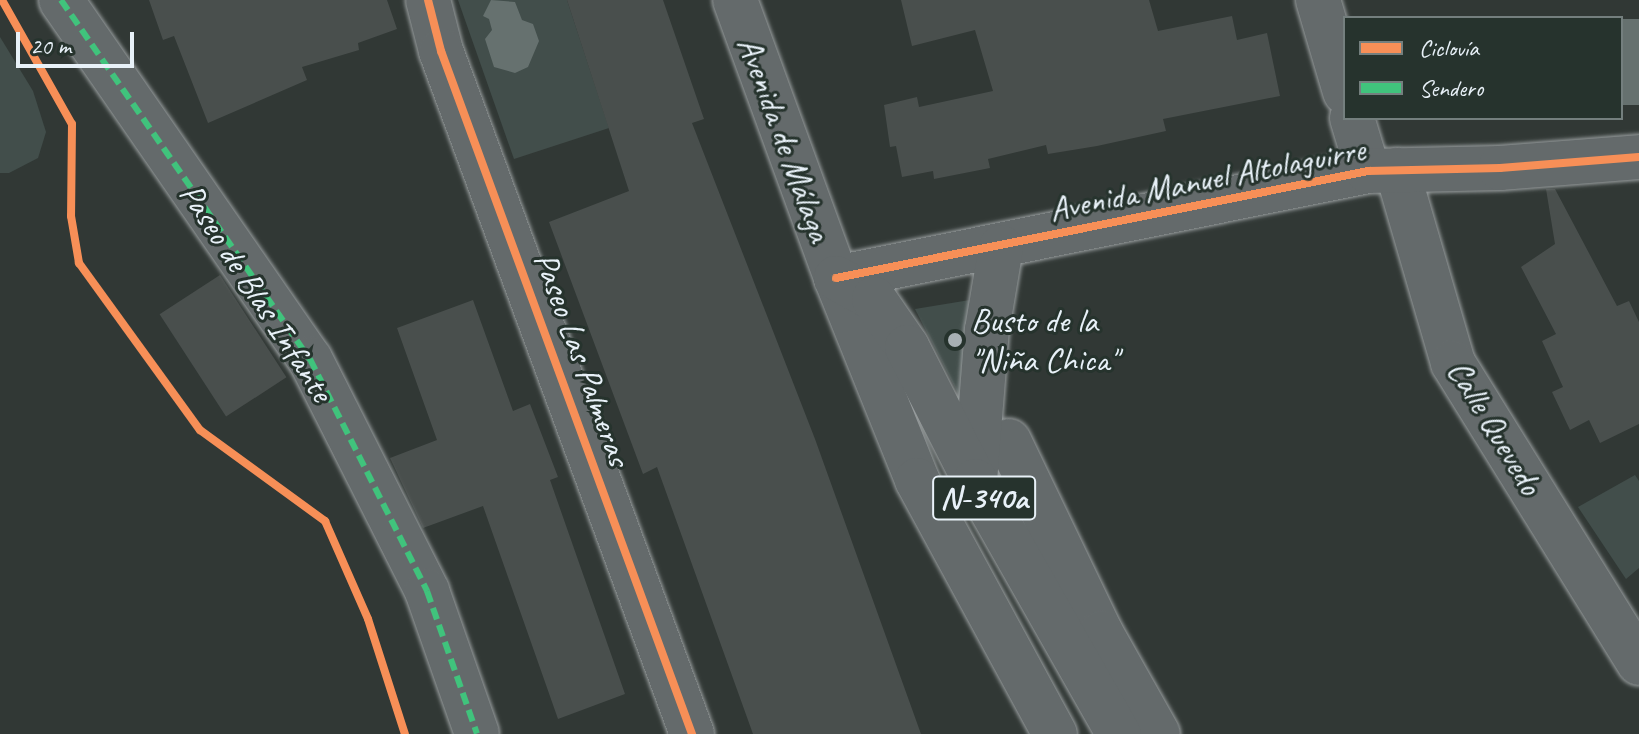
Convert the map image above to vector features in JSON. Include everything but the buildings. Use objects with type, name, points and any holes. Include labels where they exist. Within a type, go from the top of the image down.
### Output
[{"type":"street","name":"Paseo de Blas Infante","points":[[61,0],[310,359],[427,591],[477,734]]},
{"type":"street","name":"Paseo Las Palmeras","points":[[428,0],[441,51],[692,734]]},
{"type":"street","name":"Avenida de Málaga","points":[[735,0],[836,278],[917,480],[1055,734]]},
{"type":"street","name":"Avenida Manuel Altolaguirre","points":[[1318,0],[1343,85]]},
{"type":"street","name":"Avenida Manuel Altolaguirre","points":[[1353,120],[1382,170]]},
{"type":"street","name":"Avenida Manuel Altolaguirre","points":[[836,278],[1382,170],[1500,168],[1639,157]]},
{"type":"street","name":"Calle Quevedo","points":[[1382,170],[1453,363],[1639,663]]},
{"type":"street","points":[[975,481],[987,330],[1001,247]]},
{"type":"street","name":"Avenida de Málaga","points":[[836,278],[874,299],[907,347],[975,481],[1119,734]]},
{"type":"street","points":[[1009,441],[1101,633],[1158,734]]},
{"type":"shaded area","points":[[458,0],[567,0],[609,128],[514,159]]},
{"type":"shaded area","points":[[491,0],[515,2],[522,20],[533,24],[539,41],[528,67],[515,73],[494,67],[485,39],[492,30],[489,19],[483,16]]},
{"type":"shaded area","points":[[1623,19],[1639,19],[1639,105],[1623,105]]},
{"type":"shaded area","points":[[0,37],[33,91],[46,132],[38,158],[9,173],[0,173]]},
{"type":"shaded area","points":[[976,299],[965,407],[915,309]]},
{"type":"shaded area","points":[[1635,475],[1639,481],[1639,568],[1626,579],[1578,507]]},
{"type":"marked path","points":[[61,0],[310,359],[427,591],[477,734]]},
{"type":"cycle path","points":[[2,0],[72,124],[71,216],[79,263],[200,430],[325,521],[368,619],[405,734]]},
{"type":"cycle path","points":[[428,0],[441,51],[692,734]]},
{"type":"cycle path","points":[[836,278],[1368,171],[1500,168],[1639,157]]},
{"type":"place","name":"Busto de la \"Niña Chica\"","points":[[955,340]]}]
